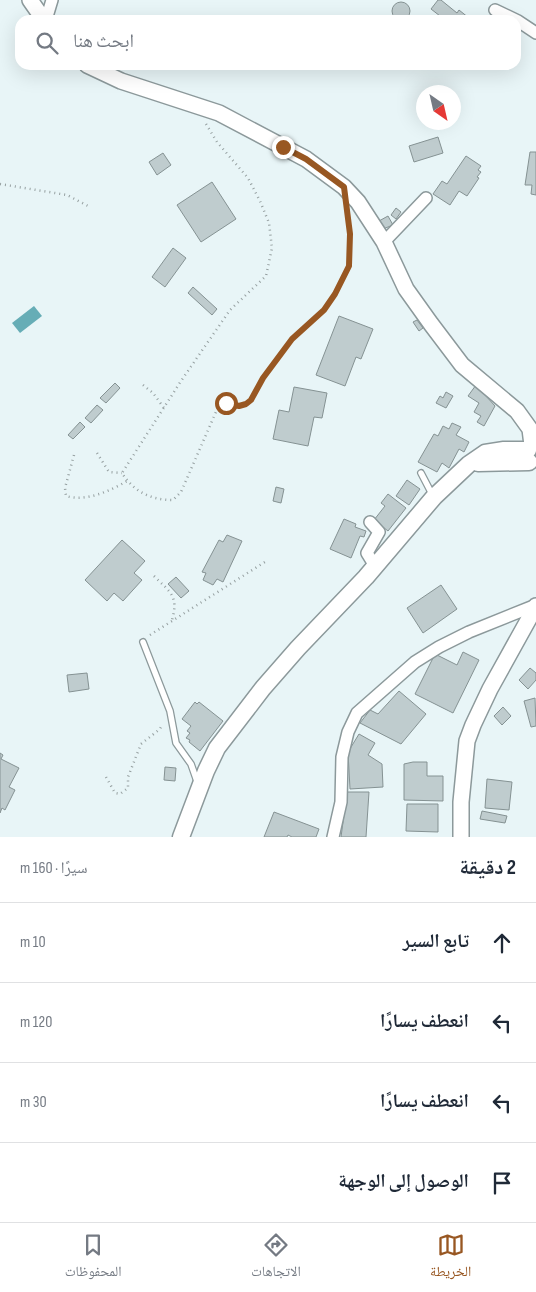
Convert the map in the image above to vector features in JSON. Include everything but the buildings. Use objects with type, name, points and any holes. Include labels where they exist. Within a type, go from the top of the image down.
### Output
[{"type":"main road","points":[[181,837],[199,789],[218,748],[263,688],[375,566],[434,498],[469,464],[485,453],[504,450],[532,454]]},
{"type":"street","points":[[30,0],[41,15]]},
{"type":"street","points":[[47,15],[52,0]]},
{"type":"street","points":[[496,10],[506,15]]},
{"type":"street","points":[[521,23],[536,33]]},
{"type":"street","points":[[98,70],[121,81],[226,117],[306,159],[344,187],[358,202],[384,242],[406,289],[462,365],[516,411],[530,429],[532,454]]},
{"type":"street","points":[[384,242],[426,198]]},
{"type":"street","points":[[370,522],[379,532],[366,553],[375,566]]},
{"type":"street","points":[[333,837],[341,802],[342,757],[348,732],[357,713],[415,662],[439,647],[469,632],[536,606]]},
{"type":"street","points":[[461,837],[461,802],[467,741],[472,724],[536,606]]},
{"type":"lane","points":[[421,474],[434,498]]},
{"type":"lane","points":[[145,642],[170,711],[176,743],[191,764],[199,789]]},
{"type":"path","points":[[122,473],[230,310],[266,276],[272,248],[269,224],[248,178],[217,142],[195,105]]},
{"type":"path","points":[[0,184],[12,184],[67,195],[88,206]]},
{"type":"path","points":[[122,473],[127,481],[137,490],[158,500],[173,500],[180,492],[219,405],[226,403],[239,406],[251,400],[263,378],[292,339],[324,310],[335,294],[349,266],[350,234],[344,187]]},
{"type":"path","points":[[144,385],[153,393],[164,408]]},
{"type":"path","points":[[97,453],[109,472],[122,473]]},
{"type":"path","points":[[74,455],[65,488],[66,496],[72,498],[100,494],[127,481]]},
{"type":"path","points":[[145,642],[151,635],[172,621],[268,560]]},
{"type":"path","points":[[154,576],[169,591],[175,601],[176,608],[172,621]]},
{"type":"path","points":[[106,777],[115,793],[120,794],[128,788],[128,777],[141,744],[160,729],[170,711]]},
{"type":"water","points":[[34,306],[42,316],[20,333],[12,323]]},
{"type":"route","points":[[226,403],[239,406],[251,400],[263,378],[292,339],[324,310],[335,294],[349,266],[350,234],[344,187],[306,159],[283,147]]}]
